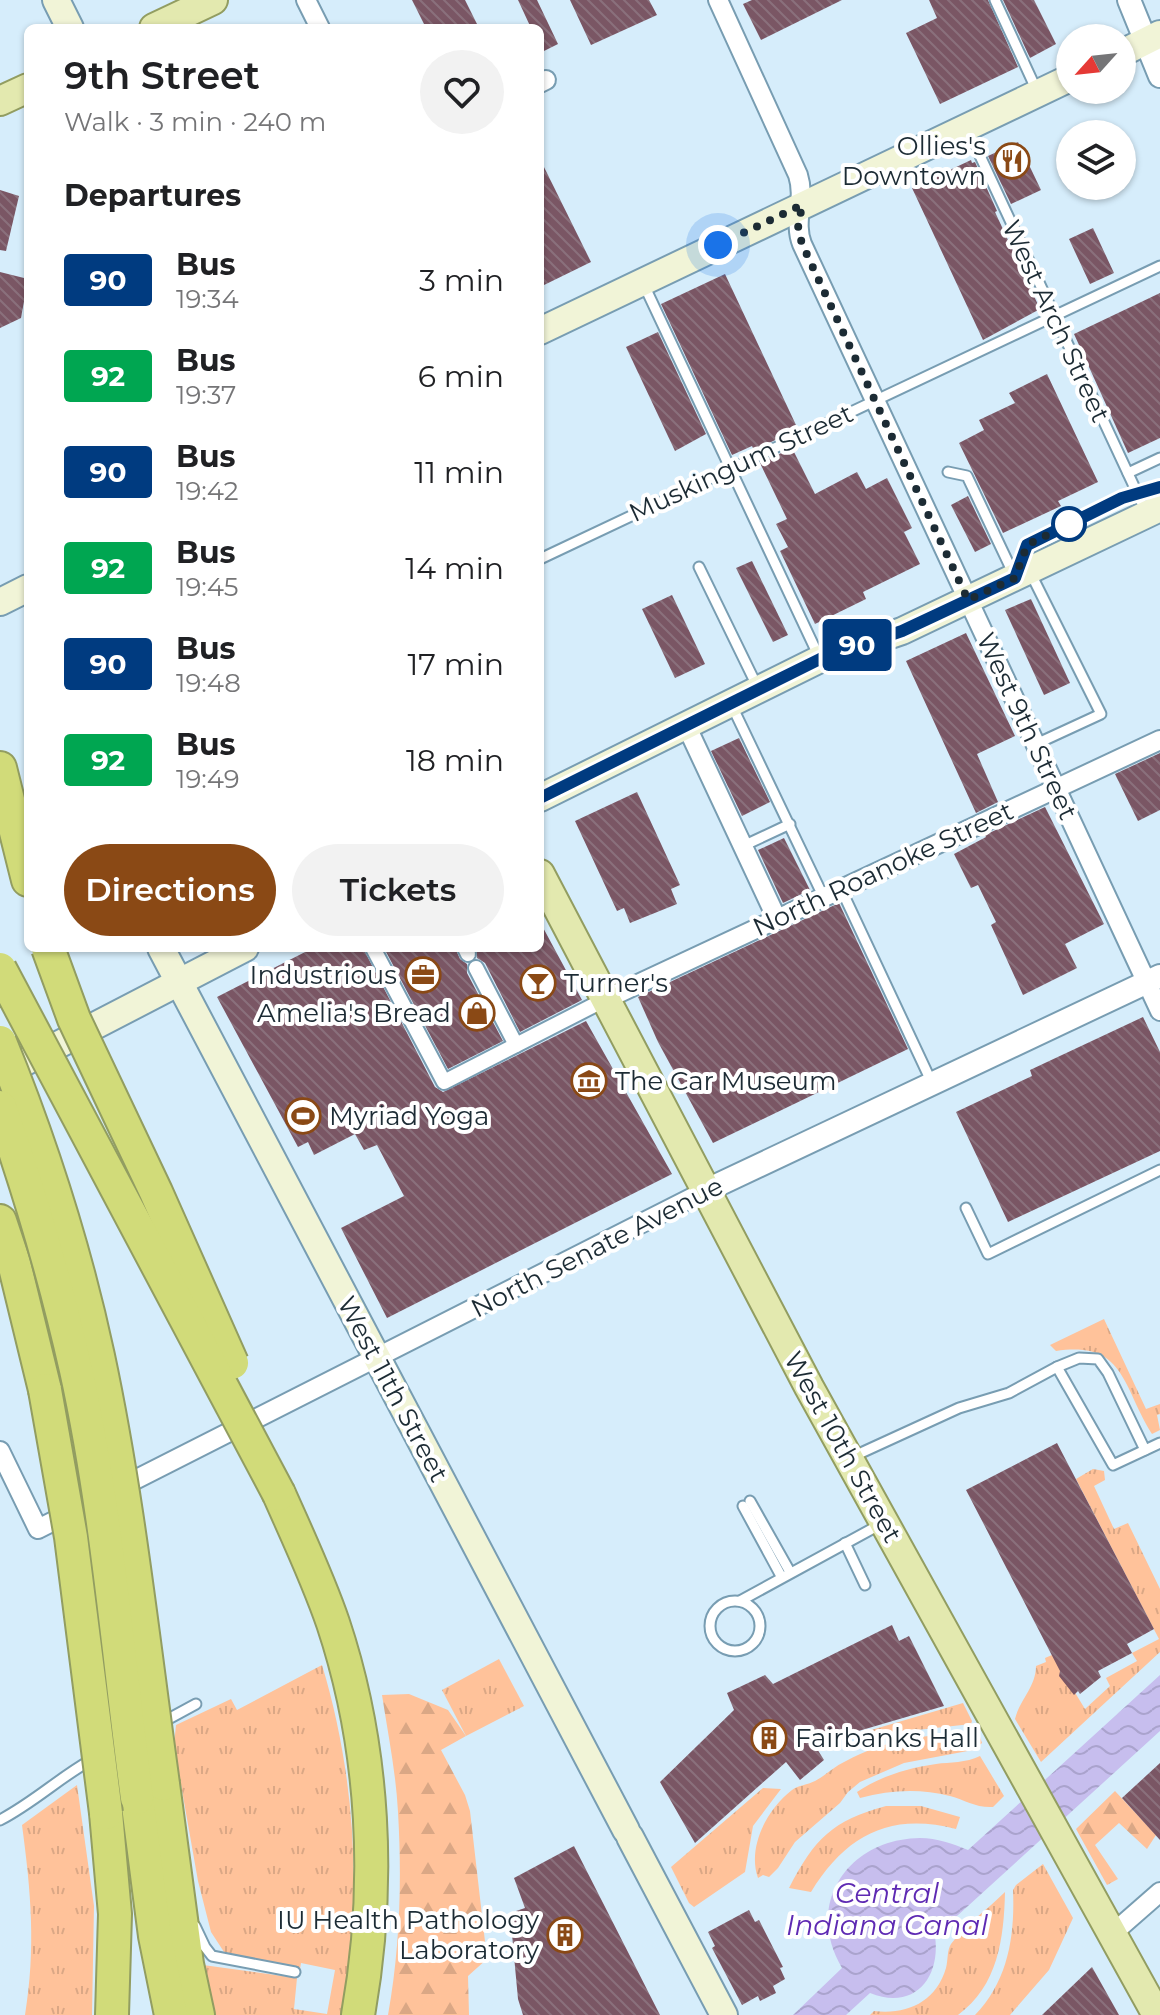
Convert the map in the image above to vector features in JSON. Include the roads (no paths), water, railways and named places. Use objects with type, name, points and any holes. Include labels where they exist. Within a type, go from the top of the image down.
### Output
[{"type":"highway","points":[[0,768],[24,864]]},
{"type":"highway","points":[[49,952],[74,1019],[156,1192],[233,1366],[279,1494],[323,1594],[344,1661],[364,1761],[371,1854],[368,1952],[358,2015]]},
{"type":"highway","points":[[0,969],[279,1494]]},
{"type":"highway","points":[[0,1042],[47,1168],[68,1236],[98,1353],[118,1458],[150,1791],[157,1947],[171,2015]]},
{"type":"highway","points":[[0,1107],[52,1272],[81,1394],[150,1791],[169,1830],[187,1964],[198,2015]]},
{"type":"highway","points":[[0,1221],[14,1263],[45,1390],[71,1537],[106,1813],[115,1914],[112,2015]]},
{"type":"highway","points":[[0,1277],[45,1390]]},
{"type":"main road","points":[[56,0],[68,24]]},
{"type":"main road","points":[[162,24],[213,0]]},
{"type":"main road","points":[[544,329],[1056,85]]},
{"type":"main road","points":[[0,101],[24,90]]},
{"type":"main road","points":[[544,796],[820,659],[902,631],[1022,575],[1148,505]]},
{"type":"main road","points":[[0,602],[24,590]]},
{"type":"main road","name":"West 10th Street","points":[[544,882],[737,1252],[1157,2015]]},
{"type":"main road","name":"West 11th Street","points":[[163,952],[724,2015]]},
{"type":"main road","points":[[0,1075],[237,952]]},
{"type":"street","points":[[306,0],[318,24]]},
{"type":"street","name":"West 9th Street","points":[[718,0],[798,175],[802,205],[799,236],[1056,788],[1153,979],[1160,1011]]},
{"type":"street","points":[[1129,0],[1153,38],[1160,76]]},
{"type":"street","points":[[686,725],[777,919]]},
{"type":"street","name":"North Roanoke Street","points":[[606,999],[1160,740]]},
{"type":"street","points":[[375,952],[444,1082],[606,999]]},
{"type":"street","points":[[476,968],[516,1045]]},
{"type":"street","name":"North Senate Avenue","points":[[0,1451],[38,1529],[707,1190],[1153,979]]},
{"type":"street","points":[[1112,1934],[1160,1892]]},
{"type":"lane","points":[[995,0],[1038,93]]},
{"type":"lane","name":"West Arch Street","points":[[966,127],[1128,473],[1148,505]]},
{"type":"lane","name":"Muskingum Street","points":[[544,557],[1160,266]]},
{"type":"lane","points":[[642,282],[820,659]]},
{"type":"lane","points":[[1128,473],[1160,458]]},
{"type":"lane","points":[[948,472],[967,476],[1101,714],[1036,744]]},
{"type":"lane","points":[[1148,505],[1160,487]]},
{"type":"lane","points":[[699,567],[759,689]]},
{"type":"lane","points":[[731,703],[790,824],[832,894],[932,1083]]},
{"type":"lane","points":[[743,846],[790,824]]},
{"type":"lane","points":[[966,1208],[988,1254],[1160,1170]]},
{"type":"lane","points":[[849,1458],[946,1413],[1009,1393],[1079,1358],[1098,1359],[1108,1373],[1145,1450]]},
{"type":"lane","points":[[1057,1367],[1113,1465],[1160,1443]]},
{"type":"lane","points":[[747,1504],[785,1574]]},
{"type":"lane","points":[[740,1601],[755,1610],[761,1626],[755,1642],[743,1651],[734,1651],[718,1644],[710,1631],[710,1623],[718,1607],[725,1602],[740,1601],[884,1523]]},
{"type":"lane","points":[[845,1543],[865,1585]]},
{"type":"lane","points":[[0,1820],[74,1770],[196,1704]]},
{"type":"lane","points":[[169,1830],[190,1907]]},
{"type":"lane","points":[[194,1920],[197,1932],[212,1956],[295,1972]]},
{"type":"water","name":"Central Indiana Canal","points":[[1160,1675],[1160,1731],[935,1936],[934,1965],[921,1987],[900,1998],[870,1993],[846,2015],[793,2015],[842,1968],[831,1944],[828,1921],[831,1899],[840,1879],[854,1863],[872,1850],[894,1841],[920,1838],[939,1840],[968,1850]]},
{"type":"place","name":"Ollies's Downtown","points":[[1012,161]]},
{"type":"place","name":"Industrious","points":[[423,975]]},
{"type":"place","name":"Turner's","points":[[538,983]]},
{"type":"place","name":"Amelia's Bread","points":[[477,1013]]},
{"type":"place","name":"The Car Museum","points":[[589,1081]]},
{"type":"place","name":"Myriad Yoga","points":[[303,1116]]},
{"type":"place","name":"Fairbanks Hall","points":[[769,1738]]},
{"type":"place","name":"IU Health Pathology Laboratory","points":[[565,1935]]}]
